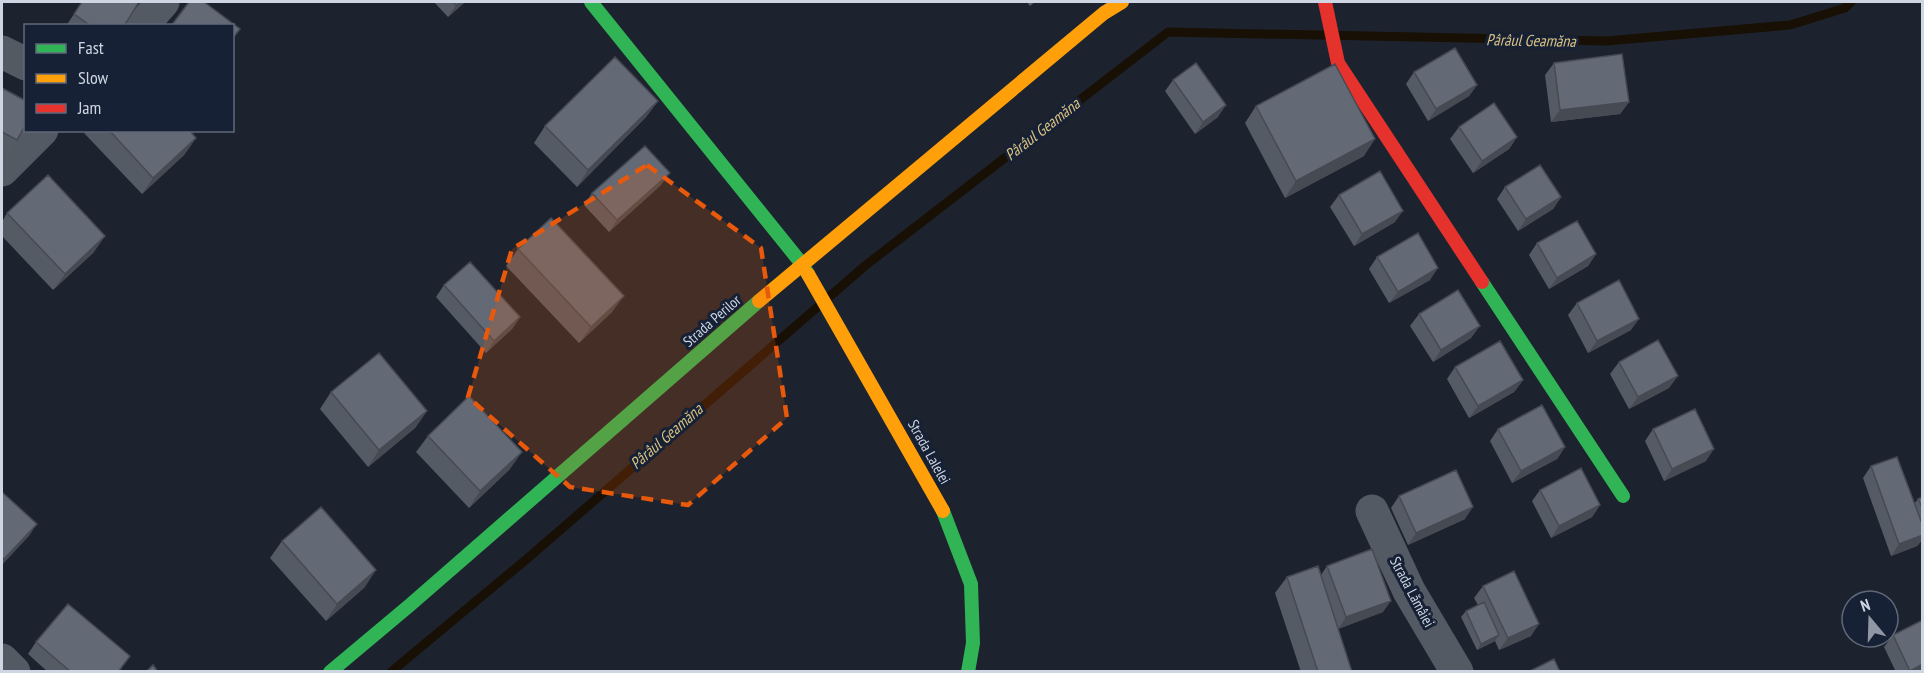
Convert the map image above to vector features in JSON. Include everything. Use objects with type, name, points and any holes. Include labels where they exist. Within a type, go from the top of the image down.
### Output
[{"type":"street","points":[[144,24],[163,2]]},
{"type":"street","name":"Strada Lalelei","points":[[591,2],[802,264],[946,516],[971,584],[973,643],[968,672]]},
{"type":"street","name":"Strada Perilor","points":[[330,672],[802,264],[1104,13],[1122,2]]},
{"type":"street","points":[[1325,2],[1338,63],[1623,496]]},
{"type":"street","points":[[2,52],[24,63]]},
{"type":"street","points":[[2,170],[40,132]]},
{"type":"street","name":"Strada Lămâiei","points":[[1372,511],[1409,591],[1457,672]]},
{"type":"street","points":[[2,660],[14,672]]},
{"type":"highlighted area","points":[[647,165],[761,248],[787,418],[688,505],[570,487],[468,397],[512,249]]},
{"type":"building","points":[[82,2],[139,2],[125,24],[88,24],[74,14]]},
{"type":"building","points":[[189,2],[204,2],[233,24],[172,24]]},
{"type":"building","points":[[234,24],[240,29],[234,36]]},
{"type":"building","points":[[1455,48],[1477,85],[1436,109],[1414,72]]},
{"type":"building","points":[[1622,54],[1629,102],[1560,110],[1554,63]]},
{"type":"building","points":[[615,57],[658,101],[588,170],[545,126]]},
{"type":"building","points":[[1196,63],[1226,105],[1203,122],[1173,80]]},
{"type":"building","points":[[1335,64],[1375,139],[1296,181],[1256,106]]},
{"type":"building","points":[[2,88],[24,100],[24,128],[17,140],[2,132]]},
{"type":"building","points":[[1494,103],[1517,137],[1482,161],[1459,127]]},
{"type":"building","points":[[111,132],[191,132],[196,138],[153,178]]},
{"type":"building","points":[[645,146],[670,173],[617,220],[592,193]]},
{"type":"building","points":[[1540,165],[1561,197],[1526,219],[1505,187]]},
{"type":"building","points":[[1380,171],[1403,211],[1362,234],[1339,195]]},
{"type":"building","points":[[48,175],[105,236],[65,274],[7,213]]},
{"type":"building","points":[[551,218],[624,296],[591,327],[518,249]]},
{"type":"building","points":[[1577,221],[1596,254],[1557,278],[1537,243]]},
{"type":"building","points":[[1418,233],[1438,268],[1398,292],[1377,257]]},
{"type":"building","points":[[470,262],[520,317],[494,341],[444,285]]},
{"type":"building","points":[[1619,280],[1639,319],[1597,341],[1577,303]]},
{"type":"building","points":[[1458,290],[1480,326],[1441,350],[1419,314]]},
{"type":"building","points":[[1658,340],[1678,376],[1638,397],[1619,362]]},
{"type":"building","points":[[1500,341],[1523,380],[1478,406],[1455,367]]},
{"type":"building","points":[[379,353],[427,411],[379,450],[331,392]]},
{"type":"building","points":[[469,396],[522,452],[480,491],[428,436]]},
{"type":"building","points":[[1542,405],[1565,447],[1521,471],[1498,429]]},
{"type":"building","points":[[1695,409],[1714,449],[1672,469],[1653,429]]},
{"type":"building","points":[[1897,457],[1923,526],[1923,535],[1899,544],[1871,466]]},
{"type":"building","points":[[1581,468],[1600,505],[1559,526],[1540,490]]},
{"type":"building","points":[[1456,470],[1473,507],[1416,533],[1399,496]]},
{"type":"building","points":[[2,492],[37,524],[4,559],[2,557]]},
{"type":"building","points":[[1923,497],[1923,509],[1918,499]]},
{"type":"building","points":[[321,507],[376,570],[337,604],[282,541]]},
{"type":"building","points":[[1372,549],[1391,601],[1346,617],[1327,566]]},
{"type":"building","points":[[1318,566],[1352,672],[1318,672],[1287,577]]},
{"type":"building","points":[[1514,571],[1539,624],[1508,638],[1483,586]]},
{"type":"building","points":[[1484,602],[1499,635],[1481,644],[1466,611]]},
{"type":"building","points":[[68,604],[130,656],[118,672],[71,672],[36,642]]},
{"type":"building","points":[[1923,620],[1923,664],[1910,671],[1900,649],[1900,632]]},
{"type":"building","points":[[1554,659],[1560,672],[1528,672]]},
{"type":"building","points":[[153,665],[158,672],[146,672]]},
{"type":"waterway","name":"Pârâul Geamăna","points":[[391,672],[528,558],[866,265],[1168,32],[1606,41],[1790,25],[1845,8],[1851,2]]},
{"type":"traffic: fast","points":[[591,2],[808,274]]},
{"type":"traffic: fast","points":[[1482,282],[1623,496]]},
{"type":"traffic: fast","points":[[330,672],[759,301]]},
{"type":"traffic: fast","points":[[943,511],[971,584],[973,643],[968,672]]},
{"type":"traffic: slow","points":[[759,301],[1104,13],[1122,2]]},
{"type":"traffic: slow","points":[[808,274],[943,511]]},
{"type":"traffic: jam","points":[[1325,2],[1338,63],[1482,282]]}]
